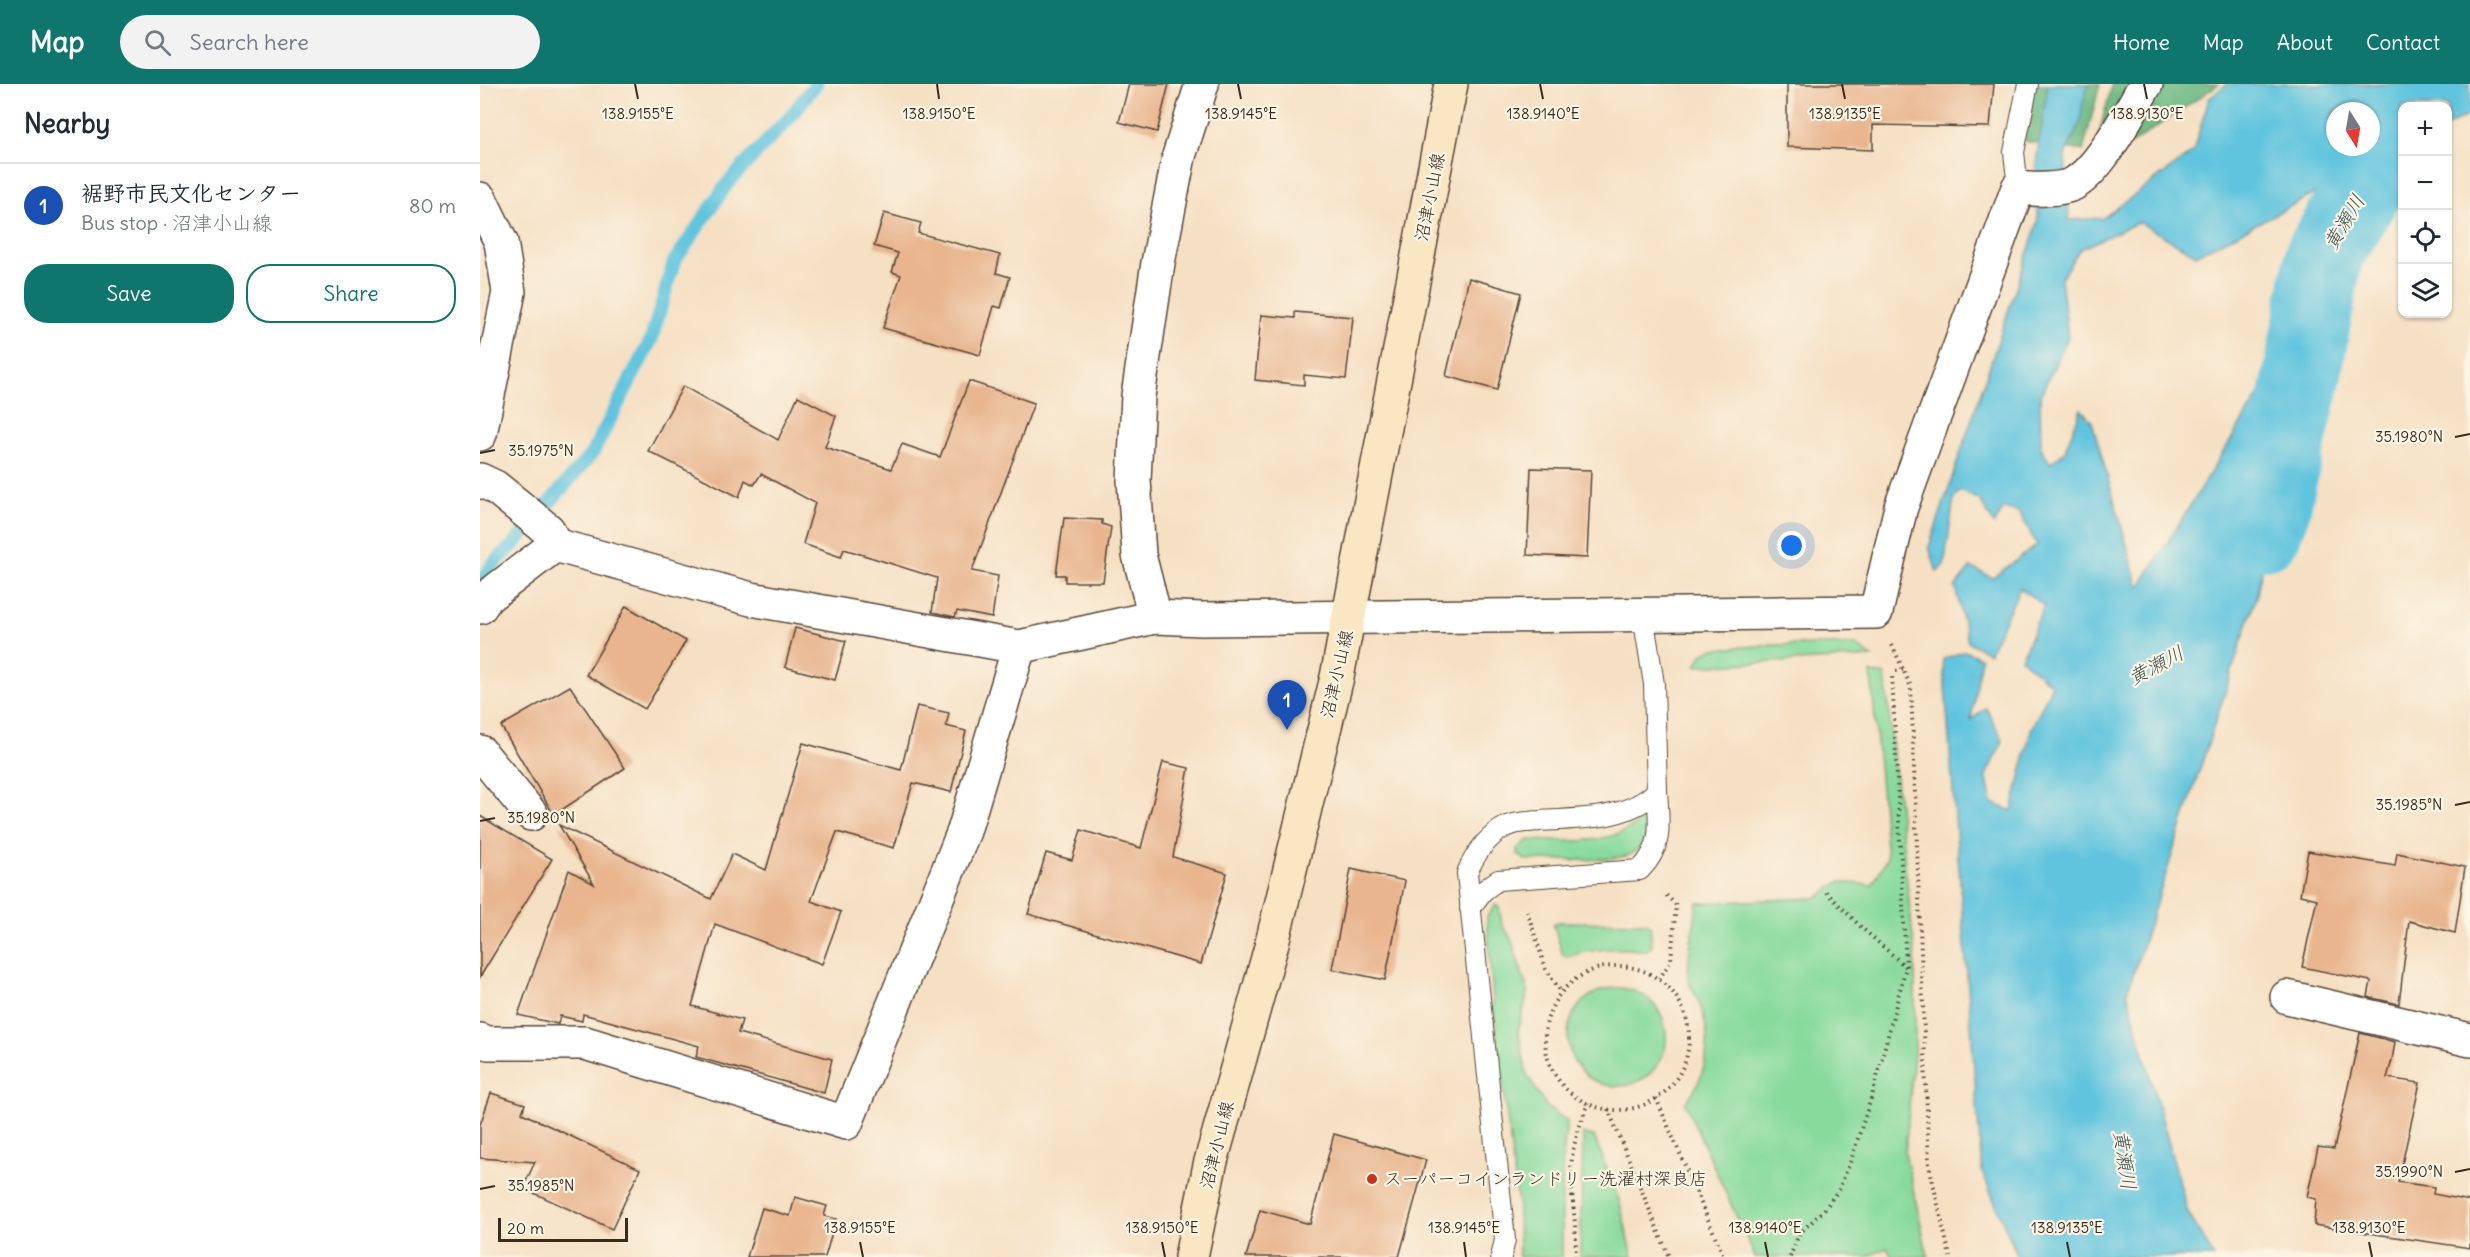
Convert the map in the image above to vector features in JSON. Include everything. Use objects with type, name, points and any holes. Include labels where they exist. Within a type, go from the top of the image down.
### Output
[{"type":"main road","name":"沼津小山線","points":[[1191,1257],[1210,1165],[1271,947],[1337,677],[1451,84]]},
{"type":"street","points":[[1155,617],[1139,555],[1134,480],[1138,396],[1158,263],[1179,156],[1202,84]]},
{"type":"street","points":[[487,483],[551,537],[751,599],[1019,647],[1155,617],[1202,619],[1876,612],[1901,507],[2026,189],[2071,185],[2089,173],[2146,84]]},
{"type":"street","points":[[480,199],[501,242],[508,292],[480,434]]},
{"type":"street","points":[[480,607],[487,597],[551,537]]},
{"type":"street","points":[[480,1040],[488,1043],[585,1043],[846,1123],[963,831],[1019,647]]},
{"type":"street","points":[[480,752],[531,814]]},
{"type":"street","points":[[2287,997],[2470,1040]]},
{"type":"lane","points":[[2026,189],[2014,152],[2028,84]]},
{"type":"lane","points":[[1470,909],[1483,891],[1498,880],[1641,870],[1653,858],[1657,847],[1659,825],[1654,684],[1643,615]]},
{"type":"lane","points":[[1501,1257],[1505,1240],[1467,873],[1476,854],[1500,830],[1517,823],[1602,817],[1620,813],[1648,800],[1657,791]]},
{"type":"path","points":[[1876,612],[1911,687],[1929,1165],[1950,1257]]},
{"type":"path","points":[[1896,670],[1903,670]]},
{"type":"path","points":[[1790,1257],[1799,1234],[1824,1210],[1839,1189],[1851,1160],[1873,1092],[1906,967],[1892,674]]},
{"type":"path","points":[[1641,870],[1676,905],[1671,961],[1659,979]]},
{"type":"path","points":[[1517,880],[1546,969],[1561,992]]},
{"type":"path","points":[[1826,892],[1906,967]]},
{"type":"path","points":[[1625,966],[1648,972],[1659,979],[1668,986],[1682,1005],[1689,1028],[1688,1051],[1681,1074],[1665,1093],[1637,1107],[1621,1110],[1598,1108],[1576,1098],[1559,1081],[1548,1060],[1545,1037],[1549,1013],[1561,992],[1579,976],[1601,968],[1625,966]]},
{"type":"path","points":[[1656,1098],[1724,1257]]},
{"type":"path","points":[[1575,1257],[1577,1234],[1571,1172],[1577,1133],[1588,1103]]},
{"type":"path","points":[[1608,1109],[1669,1257]]},
{"type":"green space","points":[[2027,84],[2100,84],[2083,151],[2025,141]]},
{"type":"green space","points":[[2112,84],[2219,84],[2089,173]]},
{"type":"green space","points":[[1772,645],[1856,645],[1872,657],[1696,666],[1703,653],[1713,649]]},
{"type":"green space","points":[[1871,673],[1885,675],[1915,957],[1915,1043],[1905,1153],[1928,1257],[1892,1257],[1887,1248],[1867,1257],[1755,1257],[1685,1103],[1704,1068],[1707,1042],[1703,1015],[1688,977],[1697,903],[1816,898],[1839,882],[1872,885],[1887,858]]},
{"type":"green space","points":[[1650,815],[1646,838],[1639,848],[1629,855],[1594,860],[1525,860],[1518,854],[1517,849],[1528,840],[1579,841],[1614,836]]},
{"type":"green space","points":[[1495,905],[1499,906],[1502,925],[1511,938],[1528,992],[1518,1029],[1527,1075],[1547,1107],[1567,1121],[1562,1164],[1562,1257],[1519,1257],[1518,1204],[1494,1013],[1487,917]]},
{"type":"green space","points":[[1558,922],[1646,923],[1650,926],[1652,946],[1647,951],[1607,949],[1567,957],[1563,955],[1553,924]]},
{"type":"green space","points":[[1617,988],[1636,991],[1652,1002],[1663,1018],[1666,1037],[1663,1056],[1652,1072],[1636,1083],[1617,1086],[1598,1083],[1582,1072],[1571,1056],[1568,1037],[1571,1018],[1582,1002],[1598,991]]},
{"type":"green space","points":[[1583,1134],[1594,1136],[1619,1200],[1633,1257],[1580,1257]]},
{"type":"water","points":[[2048,84],[2088,84],[2081,121],[2065,155],[2069,220],[2103,218],[2193,152],[2209,99],[2227,84],[2470,84],[2470,114],[2452,124],[2452,102],[2398,102],[2398,151],[2196,255],[2139,222],[2080,249],[2061,278],[2068,337],[2040,396],[2041,448],[2050,463],[2064,453],[2081,409],[2092,422],[2139,588],[2314,306],[2257,594],[2127,993],[2188,1213],[2214,1257],[2018,1257],[1982,1172],[1943,659],[1965,651],[1981,658],[1971,720],[1986,708],[2003,741],[1986,775],[1992,803],[2012,811],[2031,730],[2052,685],[2021,659],[2044,606],[2020,588],[1989,653],[1968,642],[1955,587],[1971,567],[1992,578],[2037,545],[2019,512],[2004,508],[1994,524],[1980,500],[1960,491],[1954,498],[1944,566],[1937,572],[1929,547],[2038,222],[2036,162]]},
{"type":"building","points":[[1129,84],[1169,84],[1157,132],[1119,122]]},
{"type":"building","points":[[1787,84],[1994,84],[1990,127],[1873,125],[1873,150],[1787,147]]},
{"type":"building","points":[[884,213],[921,223],[918,233],[1000,255],[996,273],[1010,277],[1001,308],[994,306],[980,355],[883,328],[901,275],[892,272],[898,253],[874,246]]},
{"type":"building","points":[[1469,278],[1521,293],[1497,390],[1446,376]]},
{"type":"building","points":[[1295,312],[1353,317],[1346,379],[1304,375],[1304,385],[1255,380],[1261,315],[1295,318]]},
{"type":"building","points":[[969,381],[1034,403],[972,571],[998,576],[992,618],[957,611],[955,617],[932,612],[937,578],[844,549],[841,557],[803,544],[815,503],[761,474],[754,485],[745,480],[739,497],[648,451],[683,386],[778,440],[798,396],[836,416],[825,447],[891,469],[902,444],[940,457]]},
{"type":"building","points":[[1531,468],[1591,470],[1587,558],[1527,555]]},
{"type":"building","points":[[1064,518],[1102,520],[1102,524],[1111,527],[1103,582],[1065,582],[1065,575],[1056,575]]},
{"type":"building","points":[[626,606],[686,641],[645,709],[586,675]]},
{"type":"building","points":[[795,628],[846,641],[835,680],[785,667]]},
{"type":"building","points":[[570,686],[625,768],[554,815],[501,726]]},
{"type":"building","points":[[917,706],[949,713],[946,726],[966,731],[951,792],[913,783],[894,848],[837,832],[811,901],[841,912],[822,964],[715,924],[692,1006],[742,1020],[738,1033],[832,1059],[824,1093],[696,1057],[699,1046],[583,1014],[582,1021],[560,1016],[558,1024],[518,1015],[569,870],[594,884],[559,825],[711,899],[732,854],[766,870],[803,743],[901,770]]},
{"type":"building","points":[[1163,762],[1189,768],[1173,857],[1227,873],[1201,964],[1028,914],[1046,853],[1072,860],[1081,830],[1141,848]]},
{"type":"building","points":[[480,816],[552,859],[480,977]]},
{"type":"building","points":[[2308,851],[2395,866],[2397,853],[2465,867],[2455,933],[2409,921],[2399,1004],[2368,997],[2371,981],[2302,967],[2317,899],[2300,895]]},
{"type":"building","points":[[1351,869],[1405,881],[1385,980],[1332,969]]},
{"type":"building","points":[[2360,1033],[2395,1042],[2387,1078],[2420,1083],[2398,1182],[2434,1187],[2433,1194],[2470,1201],[2470,1248],[2314,1225],[2316,1199],[2307,1197],[2318,1147],[2334,1149]]},
{"type":"building","points":[[491,1093],[525,1104],[522,1113],[640,1169],[612,1229],[523,1188],[535,1162],[480,1158],[480,1125]]},
{"type":"building","points":[[1334,1134],[1426,1160],[1399,1257],[1246,1257],[1260,1210],[1310,1224]]},
{"type":"building","points":[[795,1197],[827,1206],[824,1216],[836,1219],[825,1257],[747,1257],[762,1208],[790,1216]]},
{"type":"waterway","points":[[480,584],[493,564],[514,544],[593,452],[651,340],[674,262],[727,184],[789,118],[816,84]]},
{"type":"waterway","name":"黄瀬川","points":[[2263,531],[2271,509],[2301,382],[2324,255],[2367,183],[2369,156]]},
{"type":"place","name":"裾野市民文化センター","points":[[1287,730]]},
{"type":"place","name":"スーパーコインランドリー洗濯村深良店","points":[[1372,1179]]}]
